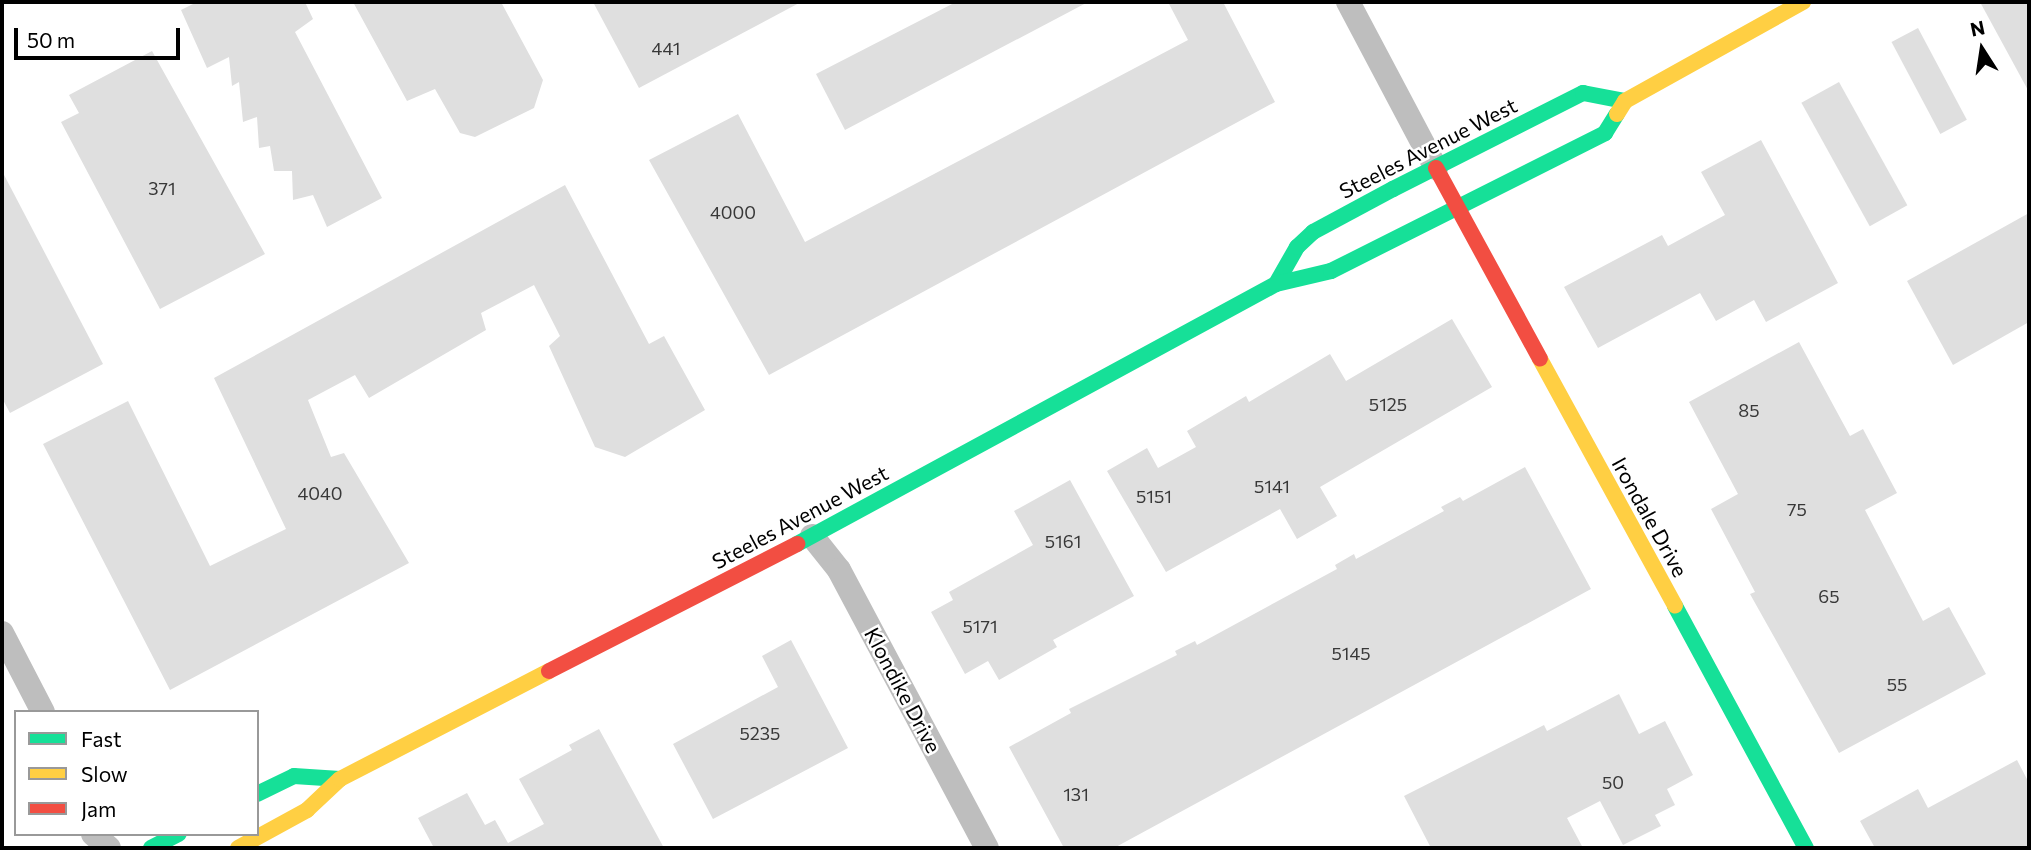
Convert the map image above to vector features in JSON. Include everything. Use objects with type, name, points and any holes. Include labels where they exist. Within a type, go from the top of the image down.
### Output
[{"type":"main road","name":"Steeles Avenue West","points":[[238,848],[307,810],[340,779],[812,536],[1276,284],[1331,271],[1605,133],[1625,101],[1803,2]]},
{"type":"main road","name":"Steeles Avenue West","points":[[1276,284],[1297,247],[1313,232],[1583,93],[1625,101]]},
{"type":"main road","name":"Irondale Drive","points":[[1436,168],[1807,848]]},
{"type":"main road","points":[[259,793],[294,776],[340,779]]},
{"type":"main road","points":[[151,848],[175,836]]},
{"type":"street","points":[[1349,2],[1436,168]]},
{"type":"street","name":"Klondike Drive","points":[[812,536],[839,570],[987,848]]},
{"type":"street","points":[[2,633],[42,710]]},
{"type":"street","points":[[95,836],[109,848]]},
{"type":"building","points":[[197,2],[305,2],[313,19],[295,32],[382,198],[327,227],[313,195],[293,200],[292,171],[274,171],[270,146],[259,148],[257,117],[243,122],[239,82],[232,86],[229,57],[207,68],[181,10]]},
{"type":"building","points":[[353,2],[501,2],[543,80],[534,108],[475,137],[460,133],[435,89],[407,101]]},
{"type":"building","points":[[593,2],[801,2],[639,88]]},
{"type":"building","points":[[956,2],[1088,2],[845,130],[816,74]]},
{"type":"building","points":[[1168,2],[1223,2],[1275,102],[769,375],[649,160],[738,114],[805,242],[1188,40]]},
{"type":"building","points":[[1980,2],[2029,2],[2029,92]]},
{"type":"building","points":[[1918,28],[1967,120],[1940,134],[1892,42]]},
{"type":"building","points":[[152,51],[265,254],[160,309],[61,122],[79,113],[69,95]]},
{"type":"building","points":[[1839,82],[1907,205],[1870,226],[1801,103]]},
{"type":"building","points":[[1761,140],[1838,283],[1766,322],[1754,300],[1716,321],[1700,293],[1598,348],[1564,287],[1662,235],[1668,246],[1725,215],[1701,172]]},
{"type":"building","points":[[2,171],[103,364],[10,413],[2,398]]},
{"type":"building","points":[[565,185],[649,344],[664,336],[705,410],[625,457],[595,447],[549,346],[560,336],[534,285],[481,313],[486,330],[369,398],[355,375],[308,400],[331,457],[344,453],[409,563],[170,690],[43,444],[128,401],[210,566],[286,529],[214,378]]},
{"type":"building","points":[[2029,213],[2029,322],[1953,365],[1907,281]]},
{"type":"building","points":[[1452,319],[1492,387],[1320,487],[1337,516],[1297,539],[1280,509],[1166,572],[1107,471],[1147,448],[1158,468],[1196,447],[1187,431],[1246,396],[1249,402],[1330,354],[1346,381]]},
{"type":"building","points":[[1799,342],[1850,436],[1863,429],[1897,493],[1865,510],[1923,621],[1949,607],[1986,674],[1839,753],[1750,594],[1755,592],[1711,509],[1738,494],[1689,402]]},
{"type":"building","points":[[1525,467],[1591,589],[1114,848],[1064,848],[1009,747],[1071,713],[1069,709],[1177,655],[1175,651],[1195,641],[1197,645],[1337,569],[1335,565],[1354,554],[1356,559],[1444,511],[1441,507],[1460,497],[1463,501]]},
{"type":"building","points":[[1070,480],[1134,596],[1053,640],[1057,647],[999,680],[988,661],[965,674],[931,612],[953,600],[949,592],[1033,545],[1014,511]]},
{"type":"building","points":[[791,640],[848,748],[713,819],[673,744],[778,687],[762,656]]},
{"type":"building","points":[[1619,694],[1639,734],[1665,721],[1693,775],[1667,789],[1675,805],[1655,815],[1661,826],[1623,845],[1600,801],[1567,818],[1583,848],[1431,848],[1404,796],[1544,725],[1547,731]]},
{"type":"building","points":[[599,729],[664,848],[434,848],[418,818],[467,793],[485,825],[495,820],[508,843],[544,824],[519,779],[572,750],[569,745]]},
{"type":"building","points":[[2017,760],[2029,783],[2029,848],[1875,848],[1860,821],[1918,789],[1928,808]]},
{"type":"traffic: fast","points":[[1276,284],[1297,247],[1313,232],[1393,189],[1583,93],[1625,101]]},
{"type":"traffic: fast","points":[[797,544],[1276,284],[1331,271],[1605,133],[1617,114]]},
{"type":"traffic: fast","points":[[1675,606],[1806,848]]},
{"type":"traffic: fast","points":[[259,793],[294,776],[340,779]]},
{"type":"traffic: fast","points":[[151,848],[175,836]]},
{"type":"traffic: slow","points":[[1617,114],[1625,101],[1803,2]]},
{"type":"traffic: slow","points":[[1540,359],[1675,606]]},
{"type":"traffic: slow","points":[[238,848],[307,810],[340,779],[549,671]]},
{"type":"traffic: jam","points":[[1436,168],[1540,359]]},
{"type":"traffic: jam","points":[[549,671],[797,544]]}]
